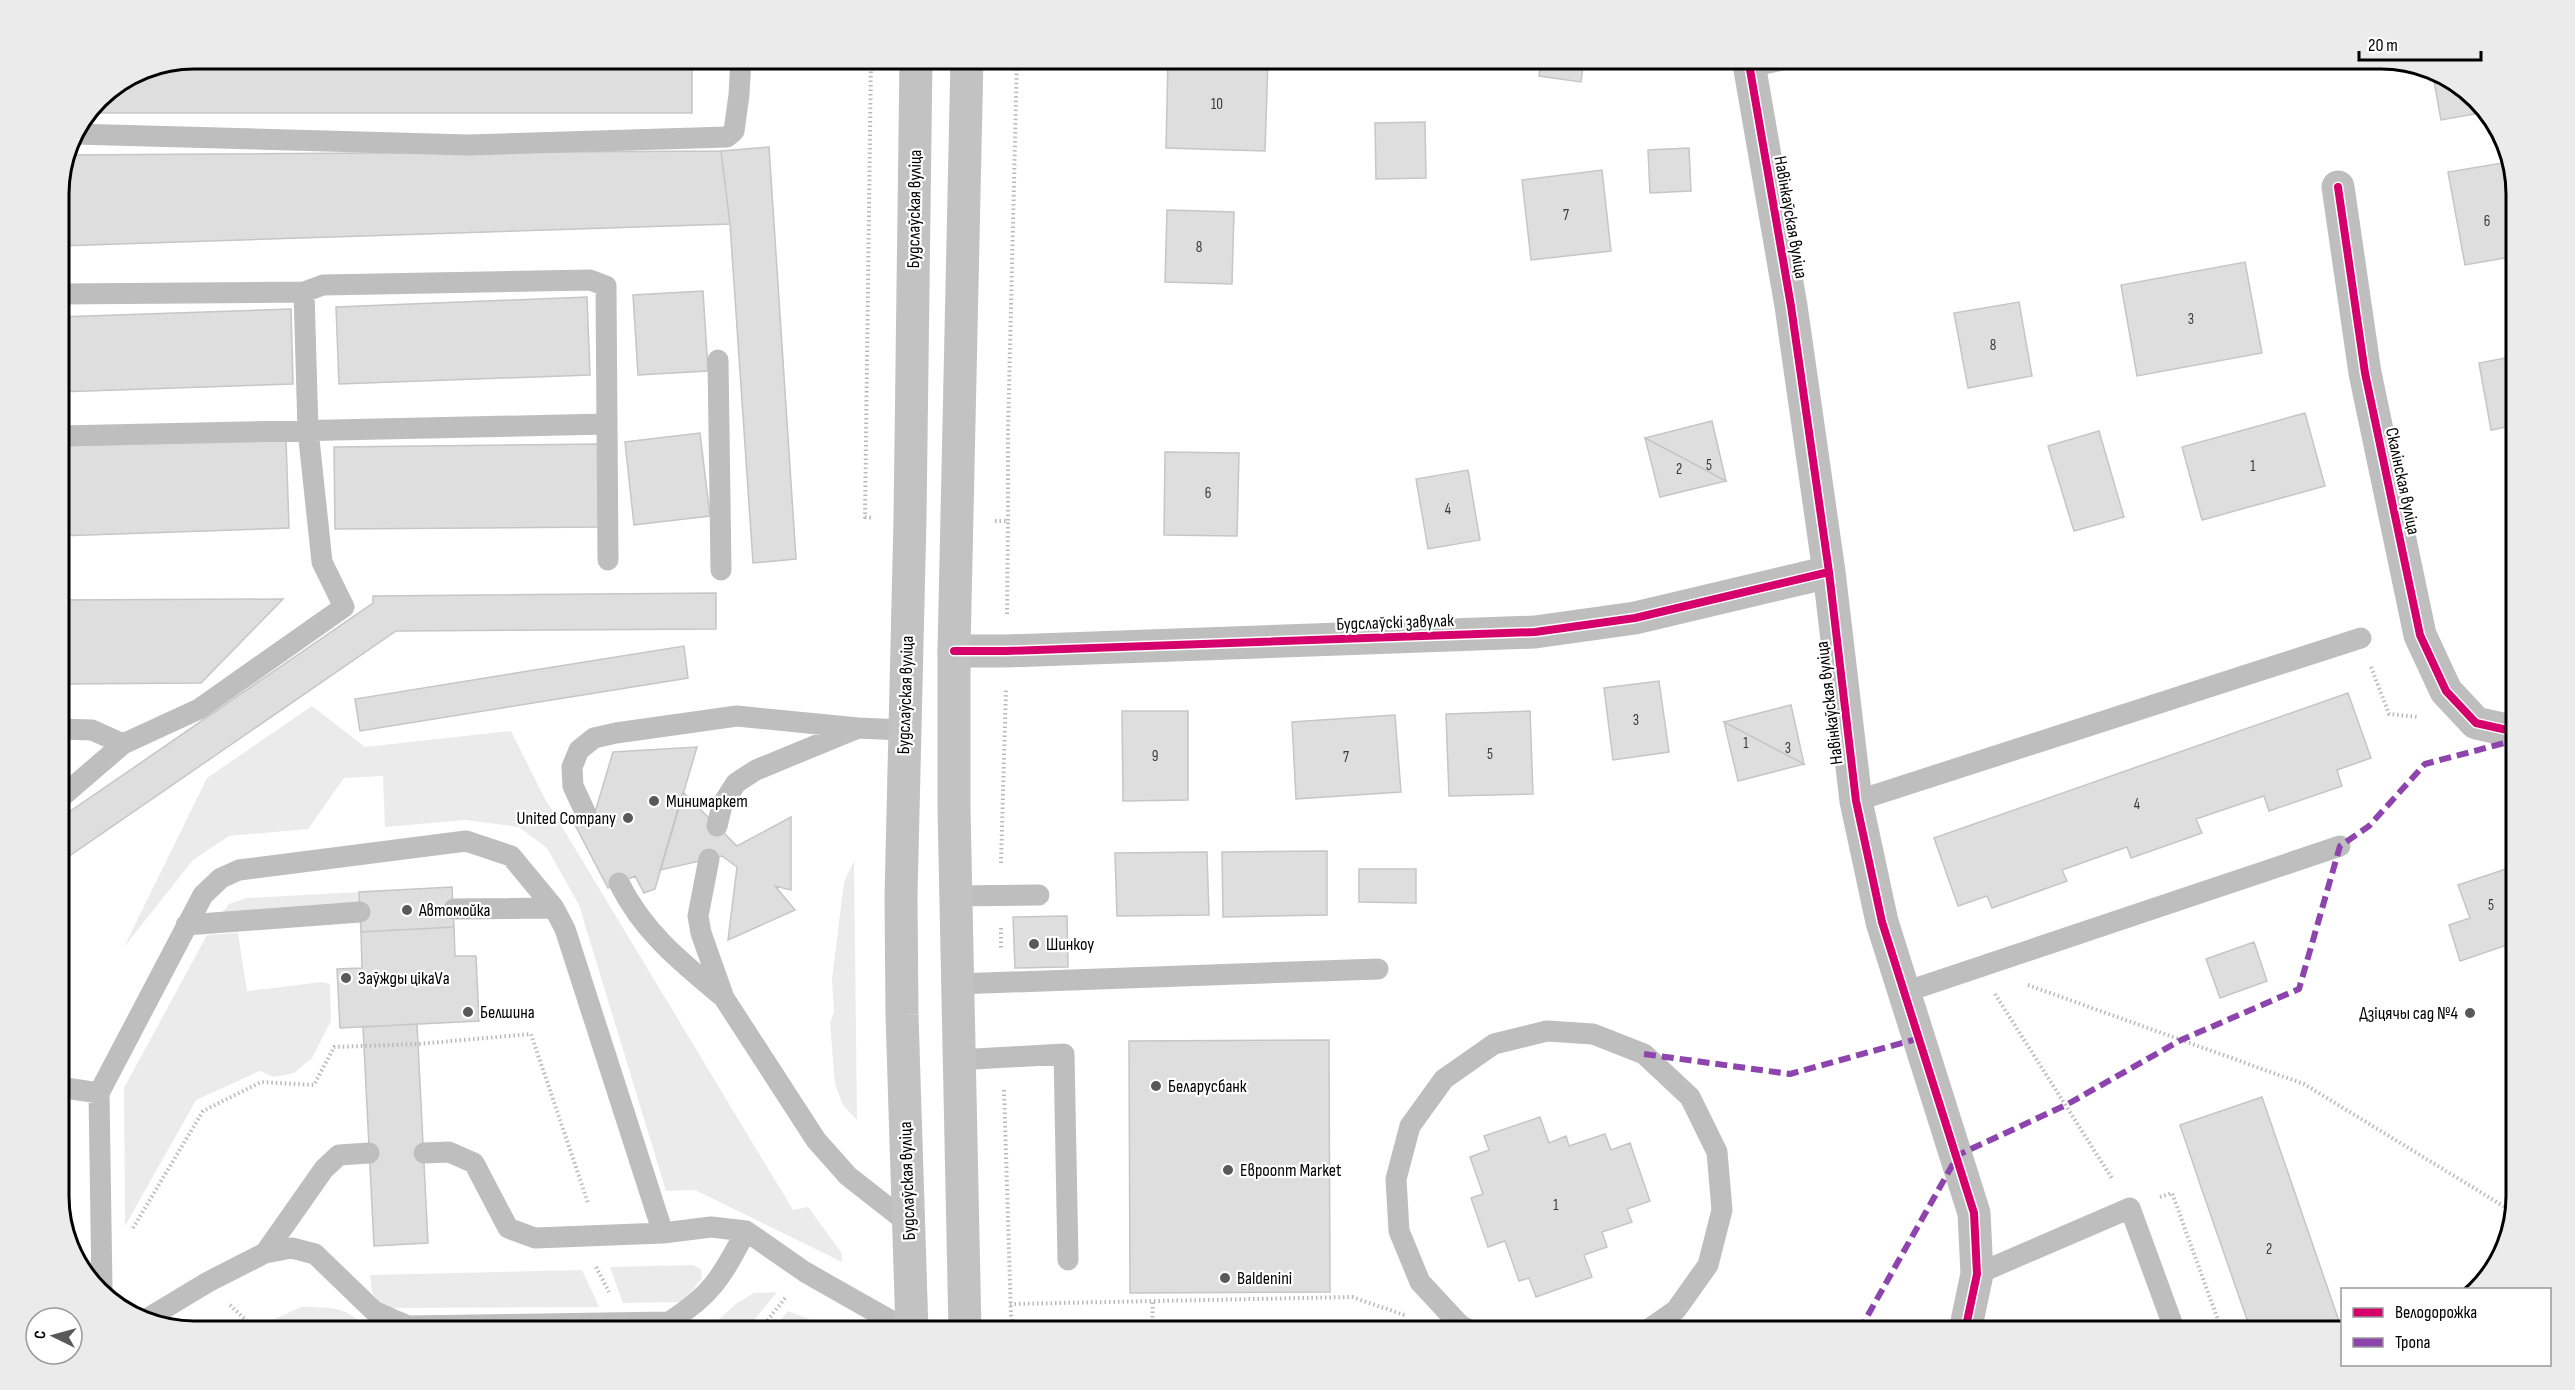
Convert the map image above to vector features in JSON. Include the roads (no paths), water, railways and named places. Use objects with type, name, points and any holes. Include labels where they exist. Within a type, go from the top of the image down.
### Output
[{"type":"main road","name":"Будслаўская вуліца","points":[[910,1321],[901,932],[916,69]]},
{"type":"main road","points":[[965,1321],[954,896],[954,651],[967,69]]},
{"type":"street","name":"Навінкаўская вуліца","points":[[1750,69],[1791,306],[1830,572],[1856,801],[1882,922],[1974,1213],[1977,1274],[1967,1321]]},
{"type":"street","name":"Скалінская вуліца","points":[[2338,187],[2365,373],[2420,635],[2446,691],[2476,723],[2506,730]]},
{"type":"street","name":"Будслаўскі завулак","points":[[954,651],[1019,651],[1535,632],[1635,618],[1830,572]]},
{"type":"lane","points":[[85,134],[468,145],[727,137],[734,131],[740,69]]},
{"type":"lane","points":[[69,294],[304,292],[323,285],[590,280],[606,286],[608,560]]},
{"type":"lane","points":[[69,790],[123,744],[199,709],[344,608],[322,562],[308,430],[304,292]]},
{"type":"lane","points":[[718,360],[721,570]]},
{"type":"lane","points":[[69,436],[607,424]]},
{"type":"lane","points":[[1856,801],[2361,638]]},
{"type":"lane","points":[[586,814],[573,786],[572,766],[579,750],[594,738],[737,716],[903,730]]},
{"type":"lane","points":[[717,826],[722,805],[736,783],[756,770],[858,728]]},
{"type":"lane","points":[[69,729],[92,730],[123,744]]},
{"type":"lane","points":[[102,1280],[99,1093],[203,895],[221,878],[240,870],[466,841],[511,856],[554,908],[565,929],[663,1233]]},
{"type":"lane","points":[[1905,992],[2340,846]]},
{"type":"lane","points":[[709,859],[698,916],[701,933],[724,998],[816,1140],[848,1176],[908,1223]]},
{"type":"lane","points":[[619,883],[630,905],[661,944],[724,998]]},
{"type":"lane","points":[[954,896],[1039,895]]},
{"type":"lane","points":[[454,909],[554,908]]},
{"type":"lane","points":[[186,925],[360,912]]},
{"type":"lane","points":[[957,984],[1378,969]]},
{"type":"lane","points":[[1456,1321],[1420,1282],[1399,1231],[1396,1179],[1410,1126],[1444,1079],[1494,1044],[1547,1031],[1593,1034],[1644,1054],[1690,1097],[1717,1152],[1722,1210],[1708,1264],[1676,1310],[1661,1321]]},
{"type":"lane","points":[[958,1060],[1064,1054],[1068,1260]]},
{"type":"lane","points":[[69,1088],[99,1093]]},
{"type":"lane","points":[[424,1153],[449,1152],[474,1163],[508,1228],[535,1238],[663,1233],[711,1227],[746,1232],[805,1272],[891,1321]]},
{"type":"lane","points":[[265,1253],[324,1169],[339,1155],[369,1153]]},
{"type":"lane","points":[[1977,1274],[2130,1208],[2171,1321]]},
{"type":"lane","points":[[671,1321],[696,1305],[719,1281],[746,1232]]},
{"type":"lane","points":[[154,1314],[207,1282],[265,1253],[292,1248],[315,1254],[374,1311],[397,1321]]},
{"type":"place","name":"Минимаркет","points":[[654,801]]},
{"type":"place","name":"United Company","points":[[628,818]]},
{"type":"place","name":"Автомойка","points":[[407,910]]},
{"type":"place","name":"Шинкоу","points":[[1034,944]]},
{"type":"place","name":"Заўжды цікаVа","points":[[346,978]]},
{"type":"place","name":"Белшина","points":[[468,1012]]},
{"type":"place","name":"Дзіцячы сад №4","points":[[2470,1013]]},
{"type":"place","name":"Беларусбанк","points":[[1156,1086]]},
{"type":"place","name":"Евроопт Market","points":[[1228,1170]]},
{"type":"place","name":"Baldenini","points":[[1225,1278]]}]
